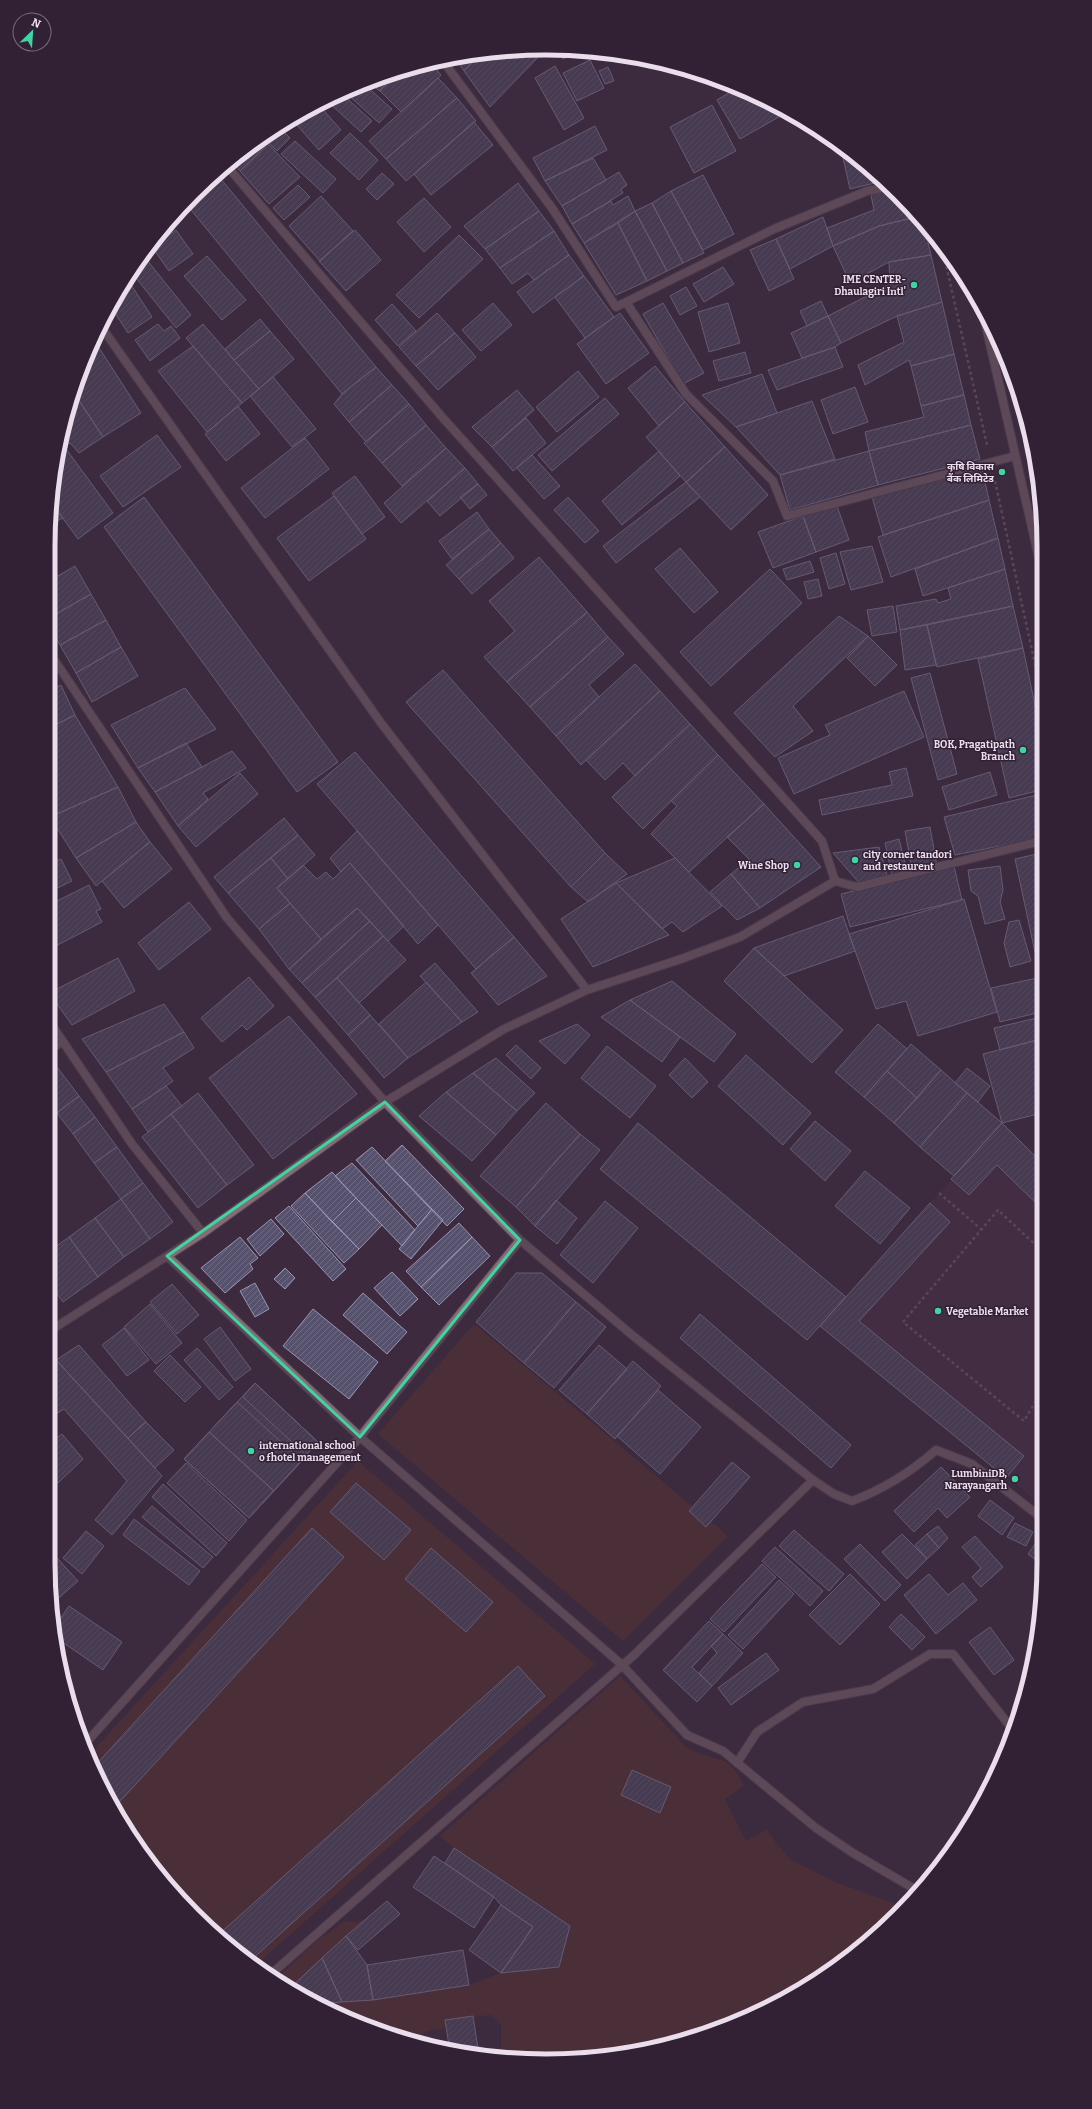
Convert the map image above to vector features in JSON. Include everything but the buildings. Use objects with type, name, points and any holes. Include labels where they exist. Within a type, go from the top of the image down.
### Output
[{"type":"street","points":[[446,65],[552,208],[616,307],[774,229],[867,191],[882,188]]},
{"type":"street","points":[[230,170],[443,418],[822,842],[835,881]]},
{"type":"street","points":[[626,302],[686,394],[773,481],[787,516],[1015,456]]},
{"type":"street","points":[[987,331],[1037,550]]},
{"type":"street","points":[[105,332],[382,723],[587,990]]},
{"type":"street","points":[[55,661],[227,918],[385,1102],[520,1240],[632,1335],[813,1480],[834,1494],[852,1501],[877,1492],[918,1465],[936,1450],[972,1464],[1037,1514]]},
{"type":"street","points":[[55,1328],[203,1233],[385,1102],[504,1029],[587,990],[681,959],[740,937],[835,881],[857,887],[1037,842]]},
{"type":"street","points":[[55,1031],[132,1144],[203,1233]]},
{"type":"street","points":[[55,1046],[62,1042]]},
{"type":"street","points":[[88,1740],[360,1437],[520,1240]]},
{"type":"street","points":[[167,1256],[360,1437],[621,1664],[687,1735],[723,1751],[816,1828],[853,1853],[914,1888]]},
{"type":"street","points":[[274,1972],[621,1664],[634,1655],[813,1480]]},
{"type":"street","points":[[737,1763],[757,1732],[803,1702],[873,1689],[930,1654],[953,1654],[1009,1725]]},
{"type":"path","points":[[939,1193],[982,1230]]},
{"type":"path","points":[[1037,1246],[998,1210],[903,1322],[1024,1420],[1037,1398]]},
{"type":"highlighted area","points":[[385,1102],[520,1240],[360,1437],[167,1256]]},
{"type":"shaded area","name":"Vegetable Market","points":[[1002,1123],[1037,1158],[1037,1501],[820,1326]]},
{"type":"shaded area","points":[[474,1324],[728,1536],[623,1641],[378,1434]]},
{"type":"shaded area","points":[[358,1461],[595,1664],[260,1962],[222,1932],[199,1910],[156,1862],[121,1808],[92,1751]]},
{"type":"shaded area","points":[[620,1676],[686,1747],[700,1754],[725,1761],[736,1771],[744,1786],[725,1799],[746,1841],[767,1829],[776,1843],[790,1859],[835,1882],[898,1905],[870,1932],[845,1953],[819,1971],[792,1988],[734,2017],[673,2037],[642,2045],[610,2050],[546,2054],[501,2052],[501,2025],[491,2015],[445,2020],[446,2028],[423,2032],[424,2038],[388,2028],[358,2017],[329,2003],[373,2000],[469,1985],[501,1973],[559,1967],[570,1926],[454,1848],[440,1836]]},
{"type":"shaded area","points":[[363,1921],[294,1984],[280,1975],[316,1942],[343,1922]]},
{"type":"place","name":"IME CENTER- Dhaulagiri Intl'","points":[[914,285]]},
{"type":"place","name":"कृषि विकास बैंक लिमिटेड","points":[[1002,472]]},
{"type":"place","name":"BOK, Pragatipath Branch","points":[[1023,750]]},
{"type":"place","name":"city corner tandori and restaurent","points":[[855,860]]},
{"type":"place","name":"Wine Shop","points":[[797,865]]},
{"type":"place","name":"Vegetable Market","points":[[938,1311]]},
{"type":"place","name":"international school o fhotel management","points":[[251,1451]]},
{"type":"place","name":"LumbiniDB, Narayangarh","points":[[1015,1479]]}]
